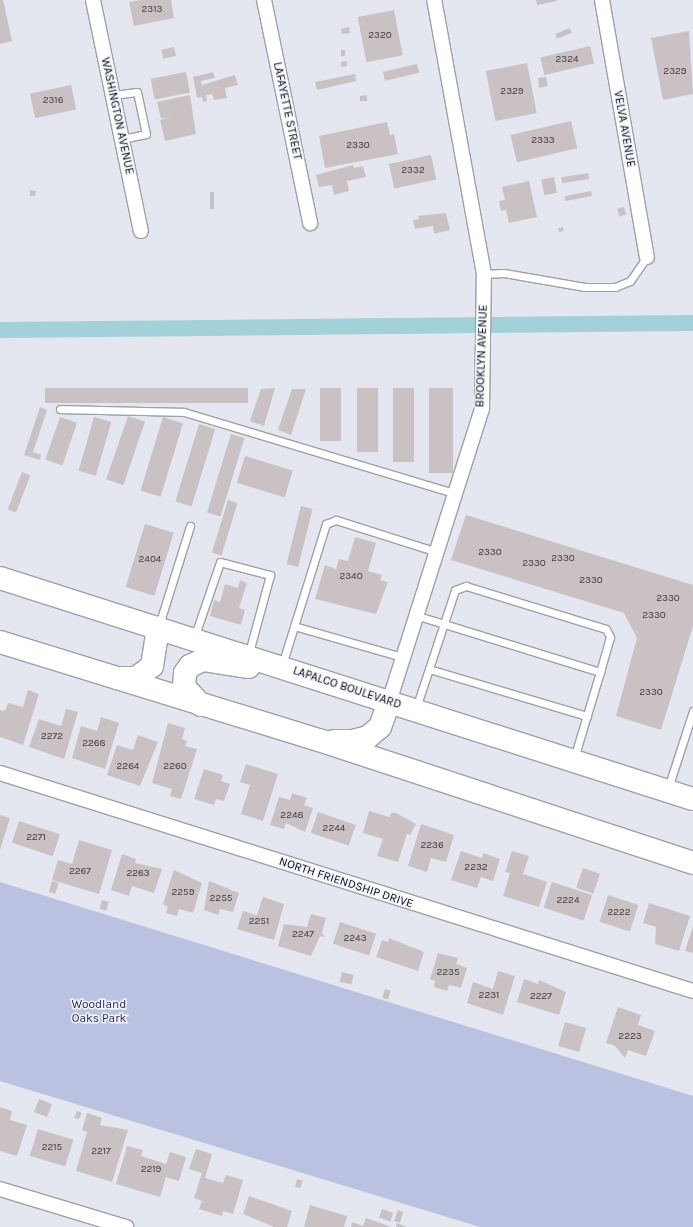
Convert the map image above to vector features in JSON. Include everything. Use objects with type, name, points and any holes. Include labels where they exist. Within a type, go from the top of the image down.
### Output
[{"type":"main road","name":"LAPALCO BOULEVARD","points":[[0,578],[158,627],[693,799]]},
{"type":"main road","points":[[116,678],[136,678],[152,666],[158,627]]},
{"type":"main road","points":[[0,642],[319,740],[693,863]]},
{"type":"main road","points":[[201,705],[188,692],[183,681],[190,666],[203,660],[327,682]]},
{"type":"main road","points":[[319,740],[353,741],[368,737],[380,727],[389,702]]},
{"type":"street","name":"WASHINGTON AVENUE","points":[[94,0],[141,231]]},
{"type":"street","name":"LAFAYETTE STREET","points":[[264,0],[310,222]]},
{"type":"street","name":"BROOKLYN AVENUE","points":[[389,702],[434,551],[482,409],[485,307],[484,274],[434,0]]},
{"type":"street","name":"VELVA AVENUE","points":[[602,0],[647,257]]},
{"type":"street","name":"NORTH FRIENDSHIP DRIVE","points":[[0,773],[693,991]]},
{"type":"street","points":[[0,1189],[126,1227]]},
{"type":"lane","points":[[113,95],[137,92],[146,134],[122,139]]},
{"type":"lane","points":[[484,274],[504,273],[585,287],[615,287],[630,281],[647,257]]},
{"type":"lane","points":[[60,409],[184,412],[454,492]]},
{"type":"lane","points":[[282,667],[326,524],[336,520],[434,551]]},
{"type":"lane","points":[[158,627],[190,526]]},
{"type":"lane","points":[[194,639],[220,562],[270,575],[248,656]]},
{"type":"lane","points":[[416,710],[455,590],[466,586],[606,629],[610,637],[573,760]]},
{"type":"lane","points":[[414,615],[600,672]]},
{"type":"lane","points":[[294,626],[402,657]]},
{"type":"lane","points":[[429,668],[587,716]]},
{"type":"lane","points":[[667,790],[693,711]]},
{"type":"green space","name":"Woodland Oaks Park","points":[[0,882],[693,1096],[693,1227],[480,1227],[0,1081]]},
{"type":"building","points":[[0,0],[3,0],[12,41],[0,44]]},
{"type":"building","points":[[141,0],[171,0],[174,18],[134,26],[129,2]]},
{"type":"building","points":[[536,0],[557,0],[557,1],[537,5]]},
{"type":"building","points":[[394,10],[403,55],[366,62],[358,17]]},
{"type":"building","points":[[349,27],[350,33],[342,34],[341,29]]},
{"type":"building","points":[[570,28],[572,33],[557,39],[555,34]]},
{"type":"building","points":[[689,31],[693,94],[663,100],[651,38]]},
{"type":"building","points":[[590,46],[594,64],[544,75],[540,57]]},
{"type":"building","points":[[174,47],[176,56],[163,59],[161,50]]},
{"type":"building","points":[[341,50],[345,50],[345,56],[341,56]]},
{"type":"building","points":[[347,61],[347,66],[341,67],[341,62]]},
{"type":"building","points":[[527,63],[537,113],[496,121],[486,71]]},
{"type":"building","points":[[417,64],[419,73],[385,81],[383,72]]},
{"type":"building","points":[[186,72],[190,93],[155,99],[151,79]]},
{"type":"building","points":[[213,72],[215,78],[201,81],[202,85],[235,75],[238,85],[225,88],[227,98],[214,100],[212,94],[206,95],[207,101],[203,102],[202,97],[197,98],[193,77]]},
{"type":"building","points":[[355,74],[356,81],[317,90],[315,82]]},
{"type":"building","points":[[546,77],[548,86],[539,88],[538,78]]},
{"type":"building","points":[[71,85],[76,109],[35,118],[30,94]]},
{"type":"building","points":[[190,95],[196,134],[165,141],[160,120],[173,117],[161,119],[157,102]]},
{"type":"building","points":[[367,95],[367,101],[360,101],[360,96]]},
{"type":"building","points":[[571,121],[577,148],[517,162],[511,135]]},
{"type":"building","points":[[387,122],[390,135],[394,134],[398,154],[325,168],[319,136]]},
{"type":"building","points":[[431,155],[436,179],[394,188],[389,164]]},
{"type":"building","points":[[353,165],[354,168],[363,166],[366,177],[347,181],[349,191],[334,195],[332,185],[319,187],[316,175]]},
{"type":"building","points":[[588,173],[589,179],[562,183],[561,177]]},
{"type":"building","points":[[554,177],[557,193],[544,195],[541,179]]},
{"type":"building","points":[[529,181],[537,217],[509,223],[506,210],[501,211],[499,201],[505,200],[502,187]]},
{"type":"building","points":[[30,190],[36,191],[35,196],[30,196]]},
{"type":"building","points":[[591,191],[592,196],[565,201],[564,196]]},
{"type":"building","points":[[210,192],[214,192],[214,209],[210,209]]},
{"type":"building","points":[[624,207],[626,215],[619,216],[617,209]]},
{"type":"building","points":[[446,213],[450,230],[434,234],[433,226],[415,229],[413,220],[419,219],[418,216]]},
{"type":"building","points":[[563,227],[564,231],[559,232],[558,228]]},
{"type":"building","points":[[45,388],[248,388],[248,403],[45,403]]},
{"type":"building","points":[[275,388],[264,426],[250,421],[261,389]]},
{"type":"building","points":[[320,388],[341,388],[341,441],[320,441]]},
{"type":"building","points":[[357,388],[378,388],[378,452],[357,452]]},
{"type":"building","points":[[393,388],[414,388],[414,462],[393,462]]},
{"type":"building","points":[[429,388],[453,388],[453,473],[429,473]]},
{"type":"building","points":[[292,389],[306,389],[291,435],[278,430]]},
{"type":"building","points":[[40,407],[47,410],[33,452],[41,455],[40,460],[24,455]]},
{"type":"building","points":[[128,416],[145,422],[123,485],[106,479]]},
{"type":"building","points":[[60,417],[77,423],[62,465],[45,460]]},
{"type":"building","points":[[94,417],[111,422],[96,476],[79,471]]},
{"type":"building","points":[[163,417],[183,423],[161,497],[140,491]]},
{"type":"building","points":[[199,424],[215,429],[192,506],[175,501]]},
{"type":"building","points":[[231,434],[244,438],[220,517],[207,512]]},
{"type":"building","points":[[245,456],[293,471],[285,497],[237,483]]},
{"type":"building","points":[[22,472],[30,475],[16,513],[8,509]]},
{"type":"building","points":[[228,500],[238,503],[221,556],[212,553]]},
{"type":"building","points":[[301,506],[313,509],[298,567],[286,564]]},
{"type":"building","points":[[466,515],[693,585],[693,626],[661,730],[616,716],[637,638],[624,613],[451,560]]},
{"type":"building","points":[[145,524],[174,533],[154,596],[126,587]]},
{"type":"building","points":[[355,537],[376,543],[368,571],[382,575],[380,580],[388,582],[376,614],[315,599],[325,565],[336,569],[339,559],[348,561]]},
{"type":"building","points":[[240,580],[247,583],[239,608],[245,610],[241,625],[210,616],[214,600],[220,602],[225,584],[238,588]]},
{"type":"building","points":[[28,690],[39,694],[23,745],[0,737],[0,710],[5,711],[8,703],[23,707]]},
{"type":"building","points":[[66,709],[78,712],[64,759],[29,747],[39,719],[61,726]]},
{"type":"building","points":[[101,717],[119,723],[105,769],[72,758],[81,726],[97,731]]},
{"type":"building","points":[[168,723],[185,728],[182,739],[187,741],[185,746],[197,749],[181,799],[170,796],[172,789],[152,783]]},
{"type":"building","points":[[138,735],[158,742],[140,786],[107,775],[117,745],[133,750]]},
{"type":"building","points":[[246,764],[278,774],[263,821],[241,814],[250,785],[240,782]]},
{"type":"building","points":[[204,769],[223,775],[221,781],[230,784],[224,801],[216,799],[214,805],[194,799]]},
{"type":"building","points":[[292,793],[307,798],[304,805],[313,808],[305,832],[286,823],[284,829],[270,825],[279,797],[290,800]]},
{"type":"building","points":[[369,811],[390,817],[391,813],[396,813],[416,824],[410,835],[407,834],[398,862],[377,856],[383,839],[363,833]]},
{"type":"building","points":[[318,812],[356,825],[349,846],[311,833]]},
{"type":"building","points":[[0,815],[10,818],[0,850]]},
{"type":"building","points":[[19,821],[60,834],[53,856],[12,843]]},
{"type":"building","points":[[421,824],[454,835],[446,862],[431,858],[427,872],[408,866]]},
{"type":"building","points":[[79,840],[112,850],[99,894],[52,880],[58,860],[72,864]]},
{"type":"building","points":[[461,851],[482,858],[483,853],[500,859],[493,881],[481,877],[477,888],[451,880]]},
{"type":"building","points":[[512,851],[529,856],[523,874],[547,882],[539,907],[503,896],[510,873],[505,872]]},
{"type":"building","points":[[122,854],[136,859],[135,863],[162,869],[154,893],[132,886],[129,896],[111,890]]},
{"type":"building","points":[[583,868],[600,874],[593,894],[576,888]]},
{"type":"building","points":[[174,870],[202,883],[193,913],[179,909],[177,916],[166,913],[168,907],[163,904]]},
{"type":"building","points":[[52,881],[59,883],[55,894],[49,892]]},
{"type":"building","points":[[209,881],[239,893],[233,912],[220,909],[218,915],[204,910]]},
{"type":"building","points":[[552,882],[592,895],[584,921],[544,908]]},
{"type":"building","points":[[608,895],[638,905],[630,932],[599,922]]},
{"type":"building","points":[[263,897],[284,904],[274,940],[237,929],[243,911],[257,915]]},
{"type":"building","points":[[102,900],[109,902],[106,911],[100,909]]},
{"type":"building","points":[[649,903],[690,916],[679,951],[655,944],[656,927],[643,923]]},
{"type":"building","points":[[311,914],[326,918],[322,933],[325,937],[320,936],[311,956],[278,946],[284,924],[307,927]]},
{"type":"building","points":[[340,922],[376,934],[369,956],[333,944]]},
{"type":"building","points":[[693,926],[693,953],[685,951]]},
{"type":"building","points":[[389,938],[424,952],[418,971],[376,957],[382,940],[388,942]]},
{"type":"building","points":[[438,953],[458,958],[456,964],[467,968],[461,988],[449,985],[447,991],[434,987],[435,981],[430,979]]},
{"type":"building","points":[[498,971],[515,976],[503,1015],[467,1003],[473,982],[493,989]]},
{"type":"building","points":[[342,972],[354,975],[351,985],[340,982]]},
{"type":"building","points":[[524,979],[538,984],[539,980],[566,992],[559,1015],[517,1002]]},
{"type":"building","points":[[385,989],[391,991],[388,999],[382,998]]},
{"type":"building","points":[[618,1007],[641,1015],[638,1025],[655,1031],[646,1056],[628,1050],[625,1058],[615,1046],[606,1043]]},
{"type":"building","points":[[565,1022],[586,1028],[579,1052],[558,1046]]},
{"type":"building","points":[[39,1099],[52,1104],[47,1117],[34,1112]]},
{"type":"building","points":[[0,1107],[12,1111],[10,1120],[27,1125],[17,1156],[0,1151]]},
{"type":"building","points":[[77,1111],[82,1113],[79,1119],[74,1118]]},
{"type":"building","points":[[87,1113],[102,1118],[100,1125],[128,1130],[112,1182],[76,1171],[87,1132],[82,1130]]},
{"type":"building","points":[[38,1129],[73,1140],[65,1167],[30,1156]]},
{"type":"building","points":[[127,1146],[143,1150],[141,1156],[166,1164],[170,1152],[186,1157],[179,1181],[166,1177],[160,1197],[116,1184]]},
{"type":"building","points":[[196,1149],[212,1154],[205,1178],[223,1183],[226,1175],[243,1180],[233,1214],[223,1211],[222,1216],[199,1209],[202,1201],[194,1198],[202,1173],[189,1169]]},
{"type":"building","points":[[297,1179],[303,1181],[300,1188],[295,1187]]},
{"type":"building","points":[[249,1196],[292,1211],[287,1227],[274,1227],[243,1214]]},
{"type":"building","points":[[310,1205],[347,1216],[344,1227],[304,1227]]},
{"type":"building","points":[[382,1209],[393,1213],[390,1222],[379,1217]]},
{"type":"building","points":[[398,1210],[403,1212],[400,1223],[394,1221]]},
{"type":"building","points":[[366,1218],[391,1227],[351,1227],[352,1222],[363,1226]]},
{"type":"building","points":[[397,1223],[407,1227],[396,1227]]},
{"type":"waterway","points":[[0,330],[693,323]]}]
